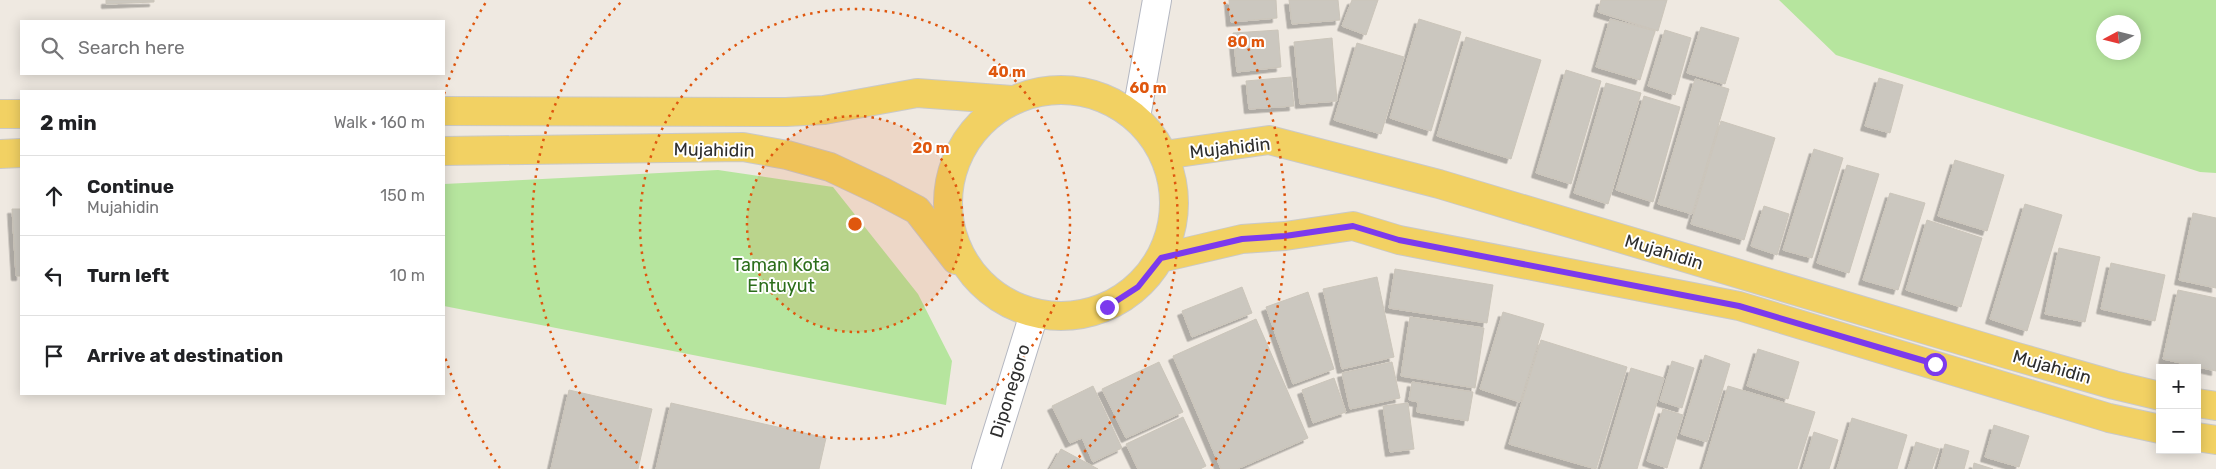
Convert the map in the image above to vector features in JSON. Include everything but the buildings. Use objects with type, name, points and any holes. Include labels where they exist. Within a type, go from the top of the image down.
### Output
[{"type":"main road","name":"Mujahidin","points":[[445,151],[743,147],[787,155],[830,168],[917,210],[980,288],[1007,303],[1034,314],[1071,316],[1107,307],[1138,287],[1161,258],[1171,233],[1175,207],[1173,180],[1164,155],[1152,134],[1136,117],[1098,95],[1054,89],[1012,100]]},
{"type":"main road","points":[[445,111],[786,112],[851,106],[917,93],[1012,100]]},
{"type":"main road","points":[[970,276],[952,233],[948,201],[953,170],[966,142],[986,118],[1012,100]]},
{"type":"main road","points":[[0,114],[20,114]]},
{"type":"main road","name":"Mujahidin","points":[[1164,155],[1269,140],[1439,184],[2010,355],[2156,395]]},
{"type":"main road","points":[[0,154],[20,153]]},
{"type":"main road","name":"Mujahidin","points":[[1161,258],[1242,239],[1285,236],[1353,226],[1399,240],[1739,306],[2109,418],[2156,428]]},
{"type":"main road","points":[[2201,403],[2216,406]]},
{"type":"main road","points":[[2201,438],[2216,440]]},
{"type":"street","points":[[1136,117],[1157,0]]},
{"type":"street","name":"Diponegoro","points":[[986,469],[1034,314]]},
{"type":"green space","points":[[1779,0],[2216,0],[2216,173],[2200,172],[1836,55]]},
{"type":"green space","name":"Taman Kota Entuyut","points":[[718,170],[833,187],[918,294],[952,361],[946,405],[445,306],[445,184]]},
{"type":"route","points":[[1107,307],[1138,287],[1161,258],[1242,239],[1285,236],[1353,226],[1399,240],[1739,306],[1935,364]]}]
